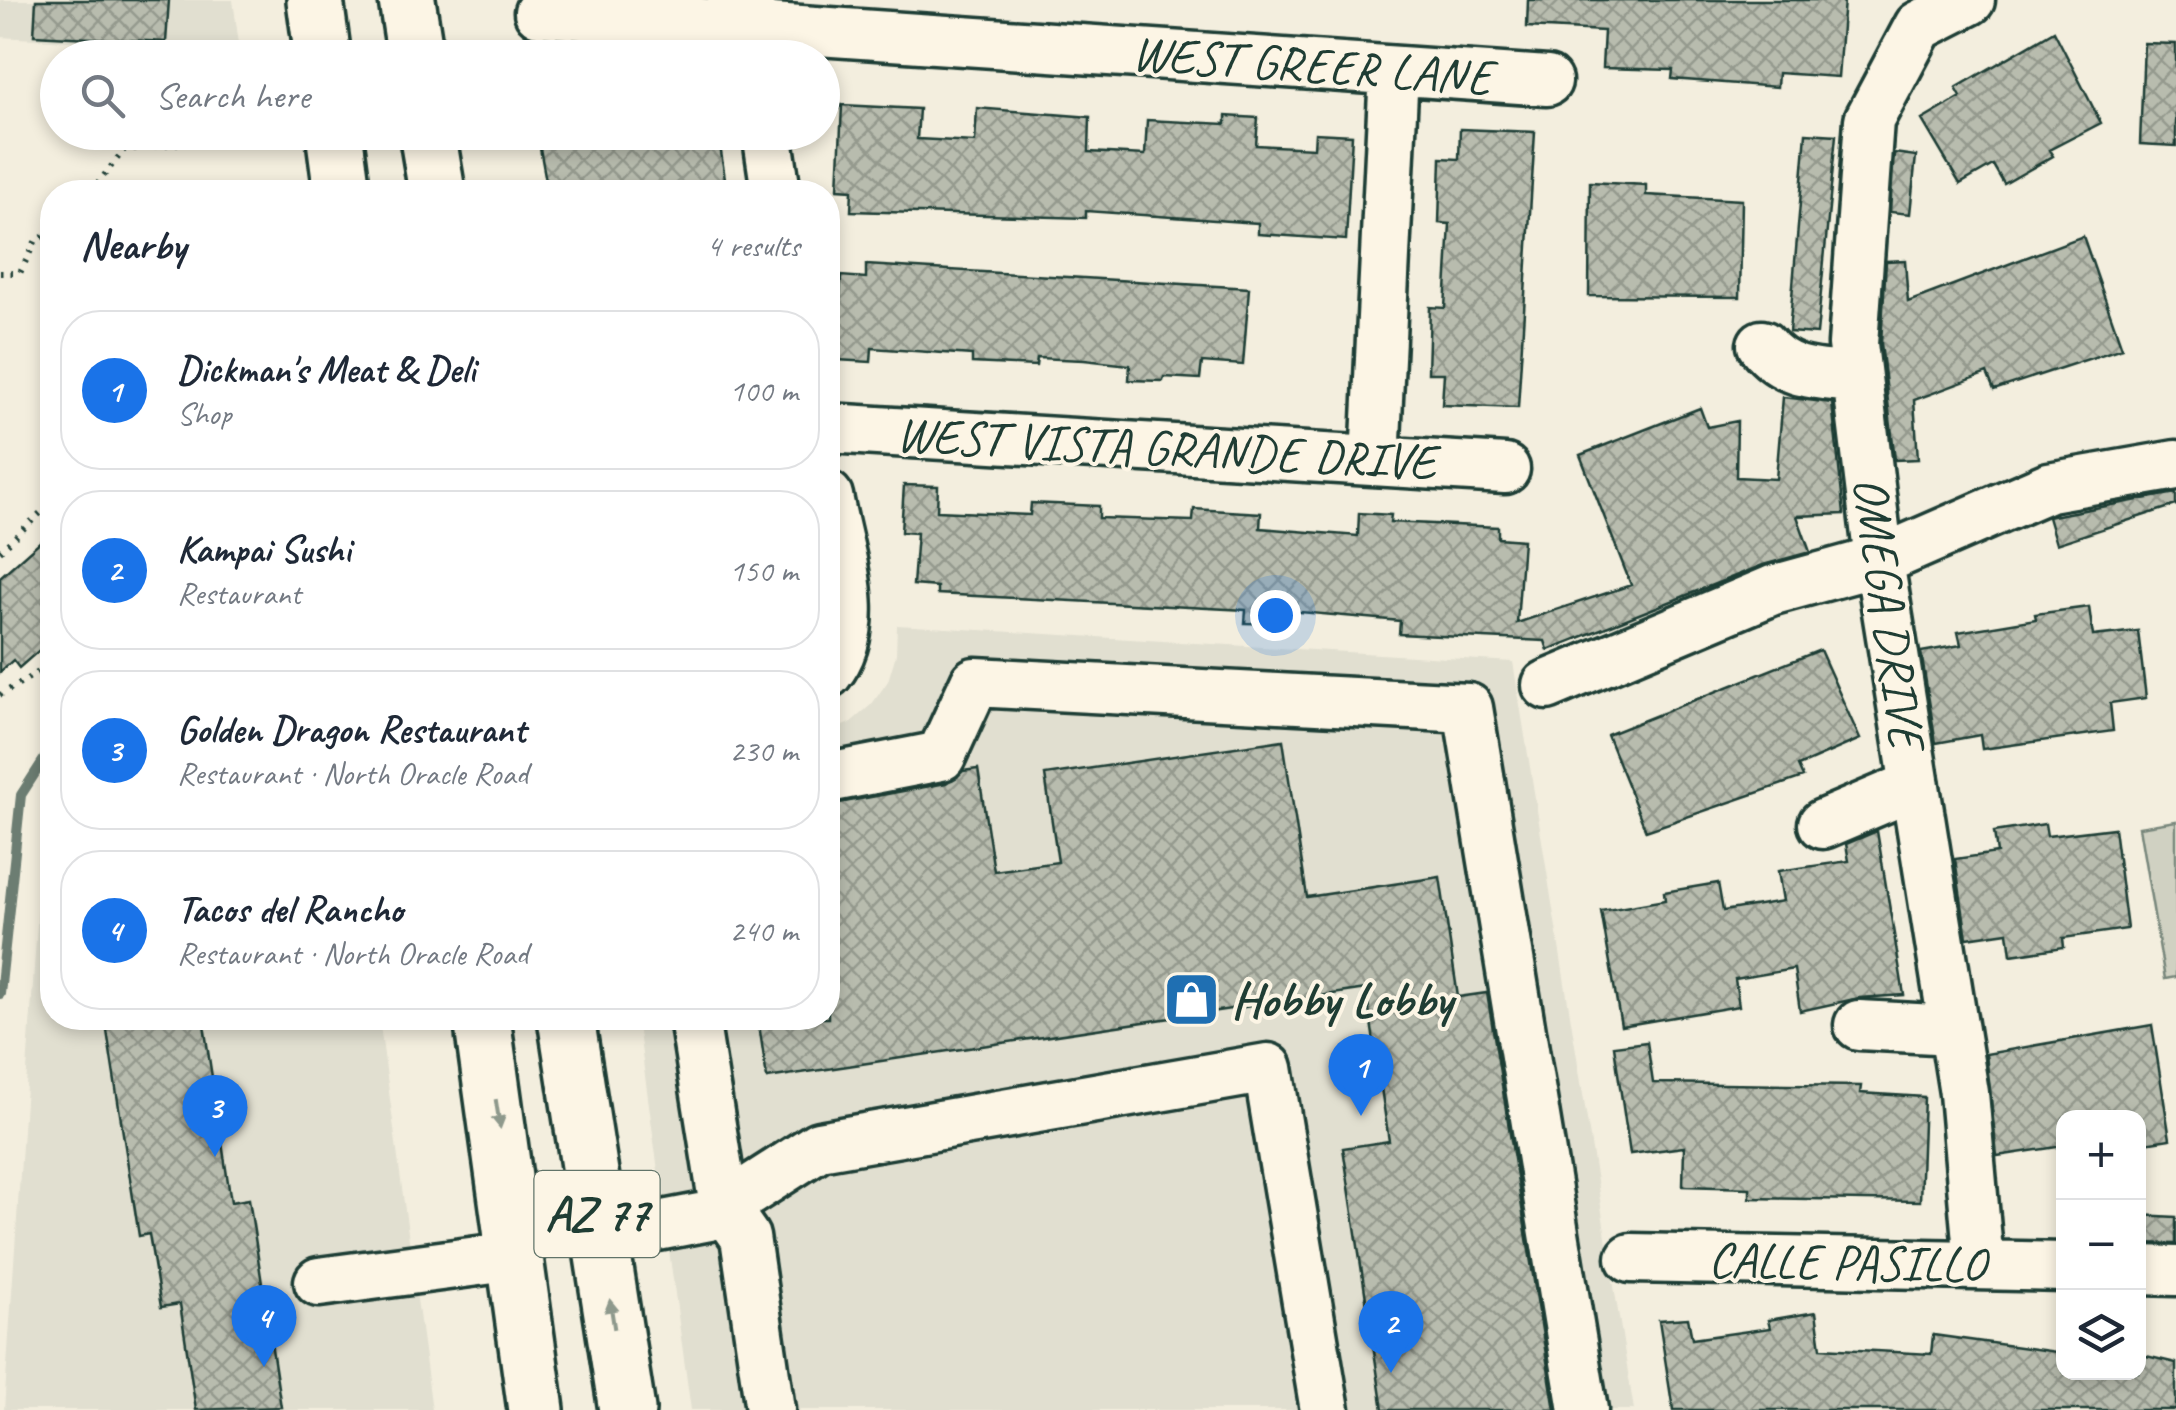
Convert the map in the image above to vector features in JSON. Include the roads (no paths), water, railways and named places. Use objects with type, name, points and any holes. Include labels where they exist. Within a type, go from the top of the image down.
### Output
[{"type":"highway","points":[[315,0],[321,40]]},
{"type":"highway","points":[[406,0],[413,40]]},
{"type":"highway","points":[[336,150],[340,180]]},
{"type":"highway","points":[[430,150],[434,180]]},
{"type":"highway","name":"AZ 77","points":[[484,1030],[536,1410]]},
{"type":"highway","name":"AZ 77","points":[[568,1030],[627,1410]]},
{"type":"street","name":"OMEGA DRIVE","points":[[1970,0],[1919,26],[1870,120],[1853,344],[1879,560],[1954,1030],[1979,1264]]},
{"type":"street","name":"WEST GREER LANE","points":[[539,12],[738,40]]},
{"type":"street","name":"WEST GREER LANE","points":[[840,46],[1394,70],[1547,81]]},
{"type":"street","points":[[1375,461],[1394,70]]},
{"type":"street","points":[[769,150],[774,180]]},
{"type":"street","points":[[1762,345],[1775,362],[1791,371],[1858,378]]},
{"type":"street","name":"WEST VISTA GRANDE DRIVE","points":[[840,429],[1505,469]]},
{"type":"street","points":[[1548,685],[1773,590],[1879,560],[2050,487],[2176,465]]},
{"type":"street","points":[[840,562],[847,601],[840,658]]},
{"type":"street","points":[[840,776],[941,756],[974,682],[1468,708],[1583,1410]]},
{"type":"street","points":[[1823,824],[1915,785]]},
{"type":"street","points":[[1859,1025],[1954,1030]]},
{"type":"street","points":[[696,1030],[724,1207],[745,1237],[770,1410]]},
{"type":"street","points":[[600,1237],[710,1216],[819,1146],[1268,1068],[1325,1410]]},
{"type":"street","points":[[318,1282],[516,1256]]},
{"type":"street","name":"CALLE PASILLO","points":[[1631,1258],[2056,1267]]},
{"type":"street","points":[[2146,1270],[2176,1271]]},
{"type":"waterway","points":[[0,994],[21,795],[40,766]]},
{"type":"place","name":"Hobby Lobby","points":[[1192,999]]},
{"type":"place","name":"Dickman's Meat & Deli","points":[[1361,1116]]},
{"type":"place","name":"Golden Dragon Restaurant","points":[[215,1157]]},
{"type":"place","name":"Tacos del Rancho","points":[[264,1367]]},
{"type":"place","name":"Kampai Sushi","points":[[1391,1373]]}]
